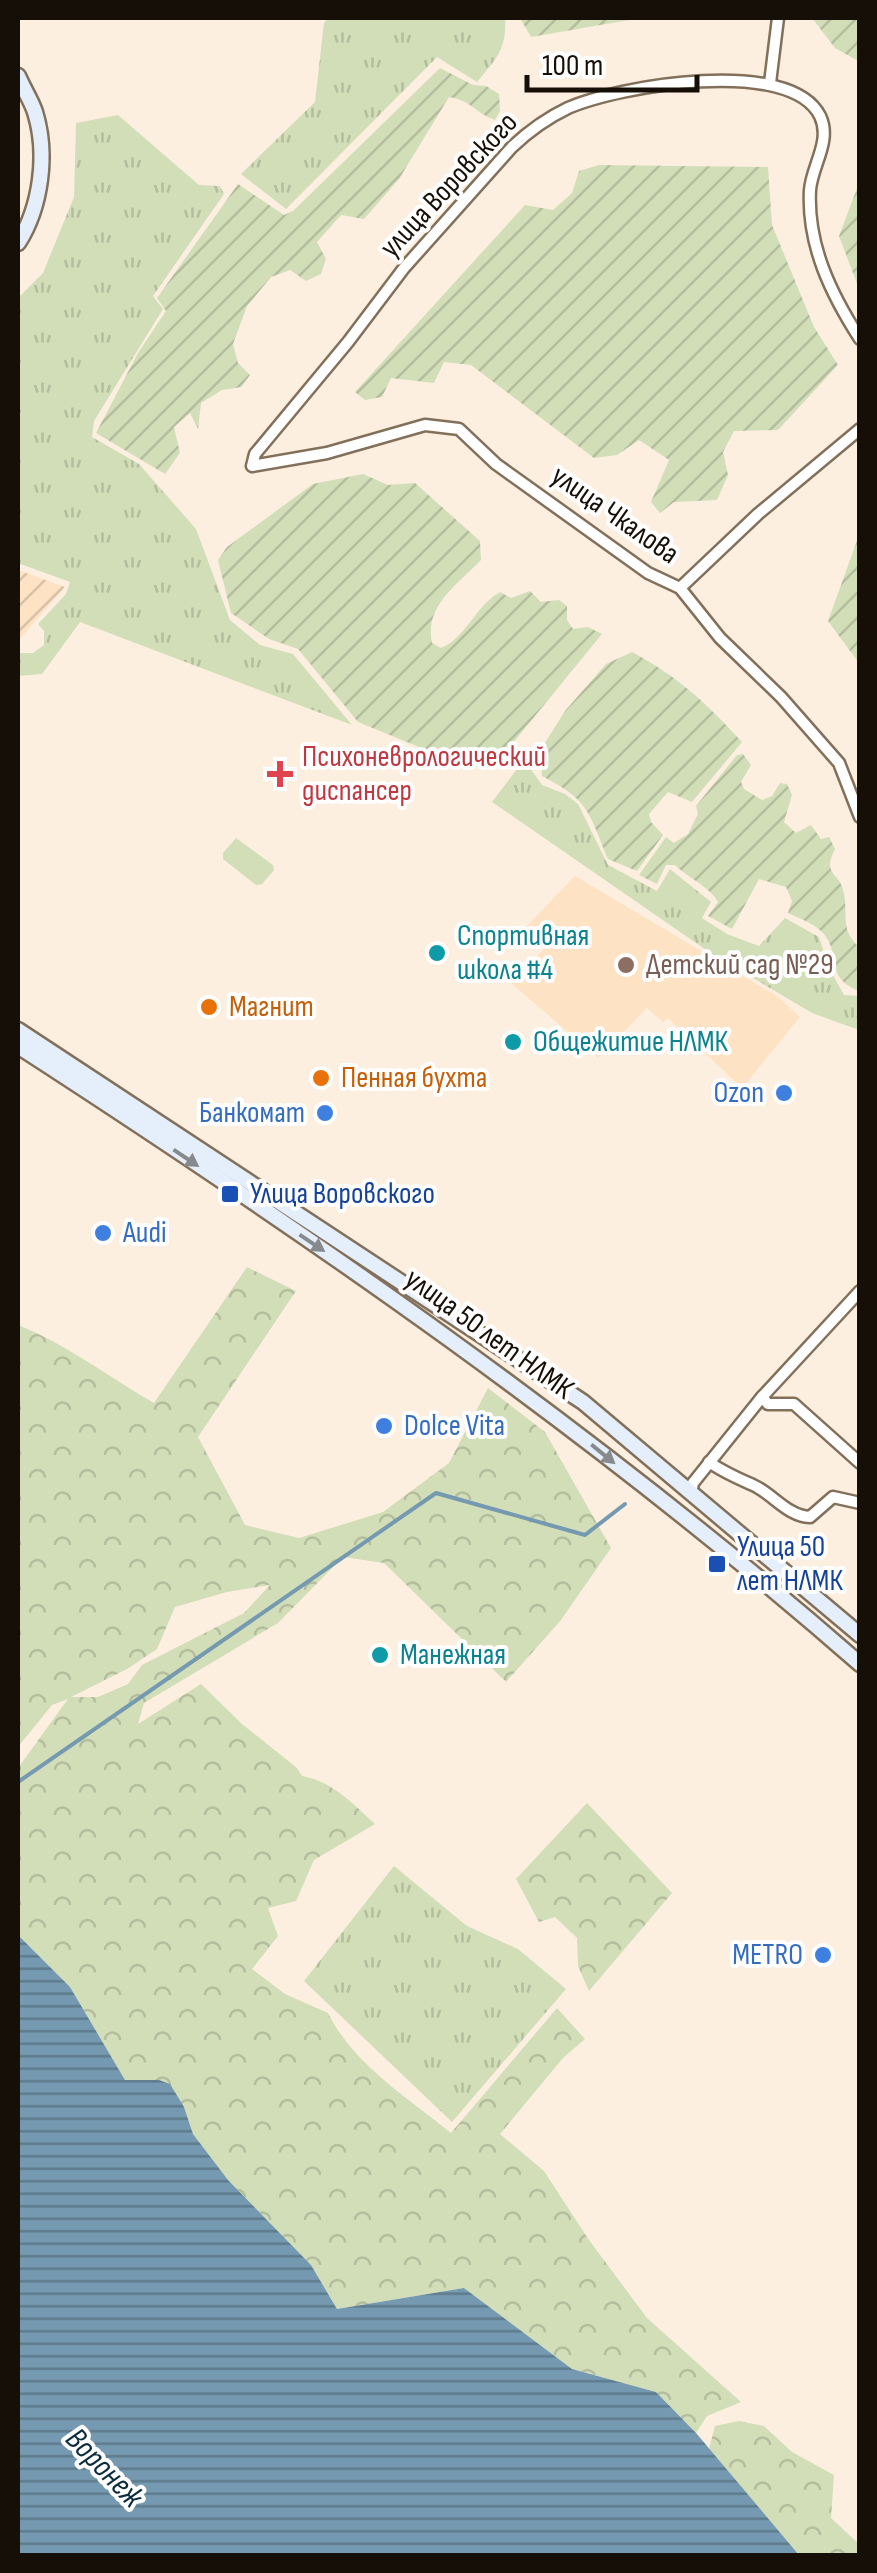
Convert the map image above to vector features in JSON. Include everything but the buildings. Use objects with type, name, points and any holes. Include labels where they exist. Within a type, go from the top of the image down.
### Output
[{"type":"main road","points":[[18,76],[35,112],[42,155],[38,197],[18,243]]},
{"type":"main road","name":"улица 50 лет НЛМК","points":[[18,1030],[72,1074],[570,1426],[860,1664]]},
{"type":"main road","name":"улица 50 лет НЛМК","points":[[18,1046],[72,1074],[320,1226],[582,1402],[855,1631]]},
{"type":"street","points":[[770,84],[778,18]]},
{"type":"street","name":"улица Воровского","points":[[252,466],[256,454],[404,268],[529,131],[567,108],[627,89],[698,82],[770,84],[798,96],[821,118],[825,139],[810,187],[813,231],[827,281],[860,339]]},
{"type":"street","name":"улица Чкалова","points":[[252,466],[327,452],[425,426],[458,430],[496,464],[648,573],[680,588],[720,638],[840,763],[860,817]]},
{"type":"street","points":[[680,588],[758,514],[860,429]]},
{"type":"street","points":[[692,1493],[693,1483],[708,1462],[762,1397],[860,1291]]},
{"type":"street","points":[[762,1397],[768,1404],[794,1404],[860,1463]]},
{"type":"street","points":[[708,1462],[735,1480],[755,1486],[798,1516],[810,1517],[833,1497],[860,1503]]},
{"type":"shaded area","points":[[18,570],[65,587],[18,641]]},
{"type":"shaded area","name":"Детский сад №29","points":[[575,876],[777,996],[800,1017],[742,1088],[668,1018],[663,1022],[647,1008],[598,1058],[511,983],[547,946],[526,927]]},
{"type":"green space","points":[[328,18],[505,18],[505,29],[499,53],[477,82],[437,57],[286,209],[241,174],[315,102],[324,23]]},
{"type":"green space","points":[[520,18],[641,18],[531,37]]},
{"type":"green space","points":[[812,18],[859,18],[858,61],[835,48]]},
{"type":"green space","points":[[440,68],[499,94],[500,111],[495,120],[449,97],[399,179],[364,219],[341,215],[317,242],[326,259],[321,274],[306,281],[290,270],[271,277],[247,306],[233,344],[238,363],[250,375],[241,387],[222,390],[201,403],[198,429],[190,413],[174,427],[180,453],[165,474],[96,433],[138,353],[166,311],[157,298],[238,184],[284,215],[293,211]]},
{"type":"green space","points":[[118,115],[199,185],[220,186],[224,194],[153,296],[163,309],[94,421],[92,437],[139,464],[196,529],[230,620],[260,645],[293,654],[352,725],[80,622],[42,674],[18,676],[18,653],[33,653],[44,645],[44,631],[38,624],[66,594],[70,582],[18,563],[18,298],[43,273],[74,197],[76,123]]},
{"type":"green space","points":[[599,165],[768,167],[772,225],[814,327],[838,365],[778,430],[734,431],[723,452],[728,475],[717,500],[674,502],[660,513],[651,502],[669,460],[639,440],[617,455],[594,458],[471,365],[444,362],[434,383],[391,378],[382,397],[365,400],[355,392],[525,205],[553,210],[572,193],[579,171]]},
{"type":"green space","points":[[859,183],[859,289],[839,236]]},
{"type":"green space","points":[[363,474],[388,485],[415,483],[480,541],[481,560],[438,607],[431,630],[432,643],[441,648],[450,643],[500,592],[511,598],[530,591],[541,602],[559,600],[567,606],[567,620],[573,629],[588,627],[602,634],[499,760],[470,768],[358,722],[298,649],[269,639],[231,613],[218,560],[227,547],[313,484]]},
{"type":"green space","points":[[859,535],[860,663],[828,621]]},
{"type":"green space","points":[[632,652],[691,692],[742,742],[692,802],[668,792],[649,814],[663,835],[637,871],[608,859],[586,809],[570,793],[542,776],[541,749],[565,711],[606,664]]},
{"type":"green space","points":[[533,748],[532,771],[542,785],[578,804],[608,865],[657,891],[670,869],[711,902],[702,918],[727,934],[759,946],[785,918],[819,937],[829,968],[844,995],[859,996],[859,1030],[812,1013],[709,952],[492,802]]},
{"type":"green space","points":[[743,754],[751,765],[741,782],[744,789],[762,800],[772,796],[780,783],[787,784],[792,795],[784,822],[796,833],[811,825],[821,839],[829,837],[835,849],[830,864],[842,887],[847,928],[859,947],[859,991],[841,979],[823,933],[788,913],[792,901],[786,887],[759,879],[732,929],[708,916],[718,902],[675,865],[666,865],[657,884],[639,875],[666,837],[674,843],[688,834],[698,814],[696,806],[737,755]]},
{"type":"green space","points":[[236,838],[273,865],[274,870],[262,884],[256,885],[223,859],[223,853]]},
{"type":"green space","points":[[247,1267],[296,1291],[198,1437],[245,1525],[299,1538],[383,1512],[449,1463],[488,1388],[545,1432],[611,1548],[561,1620],[506,1682],[384,1563],[343,1557],[278,1623],[144,1703],[138,1724],[201,1684],[302,1776],[332,1788],[375,1824],[314,1860],[296,1901],[268,1908],[278,1936],[252,1969],[285,1994],[328,2013],[367,2064],[451,2133],[557,2008],[585,2039],[563,2058],[500,2134],[544,2171],[647,2318],[741,2402],[707,2416],[696,2433],[656,2392],[572,2369],[464,2288],[337,2309],[311,2265],[228,2180],[193,2134],[184,2107],[159,2080],[125,2080],[70,1987],[18,1935],[18,1768],[68,1699],[52,1705],[18,1747],[18,1325],[70,1351],[154,1403]],"holes":[[[270,1585],[244,1613],[142,1665],[128,1684],[98,1697],[71,1697],[157,1649],[175,1607]]]},
{"type":"green space","points":[[587,1803],[672,1893],[589,1991],[578,1966],[577,1938],[555,1917],[539,1922],[516,1879]]},
{"type":"green space","points":[[394,1866],[467,1926],[518,1949],[566,1989],[452,2122],[304,1981]]},
{"type":"green space","points":[[739,2421],[764,2426],[792,2452],[834,2475],[831,2518],[859,2544],[859,2555],[799,2555],[709,2449],[715,2426]]},
{"type":"water","name":"Воронеж","points":[[18,1935],[70,1987],[125,2080],[159,2080],[170,2084],[184,2107],[193,2134],[228,2180],[311,2265],[337,2309],[464,2288],[572,2369],[656,2392],[696,2433],[799,2555],[18,2555]]},
{"type":"waterway","points":[[18,1782],[436,1493],[585,1535],[625,1504]]},
{"type":"place","name":"Психоневрологический диспансер","points":[[280,774]]},
{"type":"place","name":"Спортивная школа #4","points":[[437,953]]},
{"type":"place","name":"Детский сад №29","points":[[626,965]]},
{"type":"place","name":"Магнит","points":[[209,1007]]},
{"type":"place","name":"Общежитие НЛМК","points":[[513,1042]]},
{"type":"place","name":"Пенная бухта","points":[[321,1078]]},
{"type":"place","name":"Ozon","points":[[784,1093]]},
{"type":"place","name":"Банкомат","points":[[325,1113]]},
{"type":"place","name":"Улица Воровского","points":[[230,1194]]},
{"type":"place","name":"Audi","points":[[103,1233]]},
{"type":"place","name":"Dolce Vita","points":[[384,1426]]},
{"type":"place","name":"Улица 50 лет НЛМК","points":[[717,1564]]},
{"type":"place","name":"Манежная","points":[[380,1655]]},
{"type":"place","name":"METRO","points":[[823,1955]]}]
